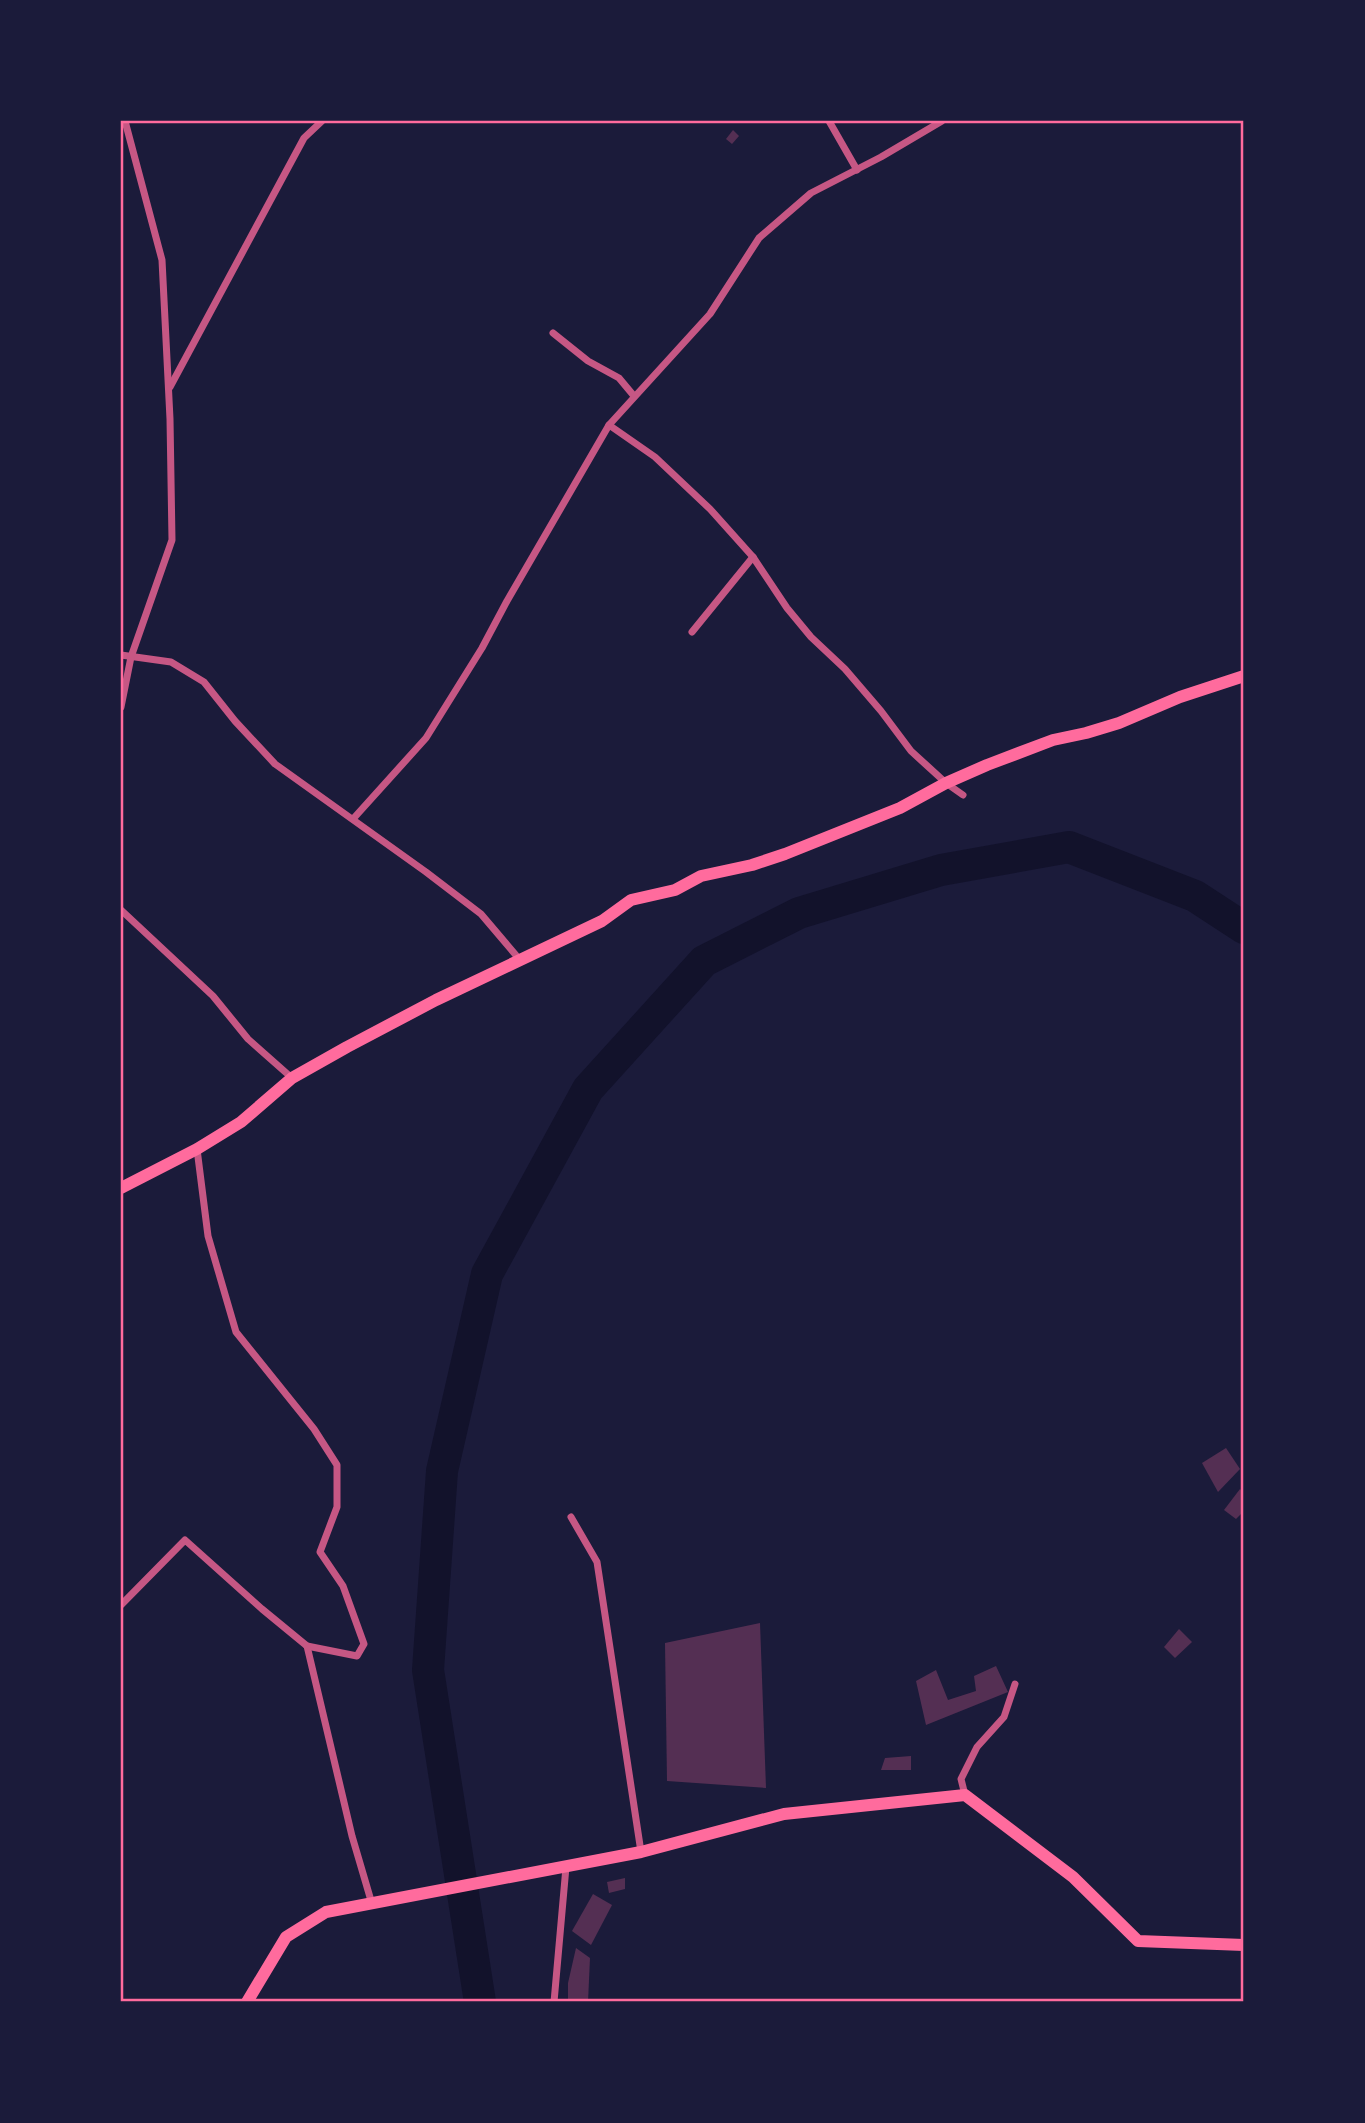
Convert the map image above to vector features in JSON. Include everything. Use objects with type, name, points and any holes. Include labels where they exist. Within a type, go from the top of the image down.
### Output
[{"type":"main road","points":[[121,1188],[197,1149],[241,1122],[292,1079],[383,1027],[602,922],[631,900],[675,890],[701,876],[752,865],[785,854],[900,808],[946,783],[1053,740],[1119,723],[1180,697],[1244,676]]},
{"type":"main road","points":[[247,2002],[286,1937],[326,1912],[641,1852],[784,1814],[965,1795],[1073,1877],[1138,1941],[1244,1945]]},
{"type":"street","points":[[121,707],[131,657],[172,540],[169,389],[162,260],[125,121]]},
{"type":"street","points":[[169,389],[304,138],[322,121]]},
{"type":"street","points":[[830,121],[857,170]]},
{"type":"street","points":[[353,820],[426,738],[482,648],[610,425],[710,313],[759,238],[811,193],[942,121]]},
{"type":"street","points":[[552,333],[587,361],[619,378],[634,396]]},
{"type":"street","points":[[610,425],[655,457],[710,509],[753,557],[787,608],[811,637],[845,669],[911,751],[963,795]]},
{"type":"street","points":[[692,632],[753,557]]},
{"type":"street","points":[[121,656],[171,662],[204,682],[275,764],[481,914],[520,961]]},
{"type":"street","points":[[121,910],[213,996],[248,1039],[292,1079]]},
{"type":"street","points":[[121,1605],[185,1540],[307,1646],[357,1656],[363,1644],[343,1586],[320,1552],[337,1507],[337,1465],[314,1429],[236,1332],[208,1236],[197,1149]]},
{"type":"street","points":[[571,1517],[597,1562],[641,1852]]},
{"type":"street","points":[[307,1646],[352,1836],[372,1904]]},
{"type":"street","points":[[965,1795],[961,1779],[977,1747],[1004,1717],[1016,1684]]},
{"type":"street","points":[[554,2002],[566,1867]]},
{"type":"building","points":[[733,130],[739,136],[732,144],[726,139]]},
{"type":"building","points":[[1226,1448],[1240,1469],[1218,1492],[1202,1463]]},
{"type":"building","points":[[1240,1489],[1244,1494],[1244,1511],[1236,1519],[1224,1510]]},
{"type":"building","points":[[760,1623],[766,1788],[667,1781],[665,1643]]},
{"type":"building","points":[[1179,1629],[1192,1642],[1175,1658],[1164,1647]]},
{"type":"building","points":[[996,1666],[1008,1692],[926,1725],[916,1681],[936,1670],[948,1700],[976,1691],[974,1676]]},
{"type":"building","points":[[911,1756],[911,1770],[881,1770],[885,1758]]},
{"type":"building","points":[[625,1878],[625,1889],[609,1893],[607,1882]]},
{"type":"building","points":[[593,1894],[612,1905],[591,1945],[572,1931]]},
{"type":"building","points":[[576,1948],[590,1958],[588,2002],[568,2002],[568,1983]]},
{"type":"waterway","points":[[480,2002],[428,1670],[442,1471],[487,1274],[588,1089],[704,961],[799,913],[941,870],[1069,847],[1195,896],[1244,928]]}]
